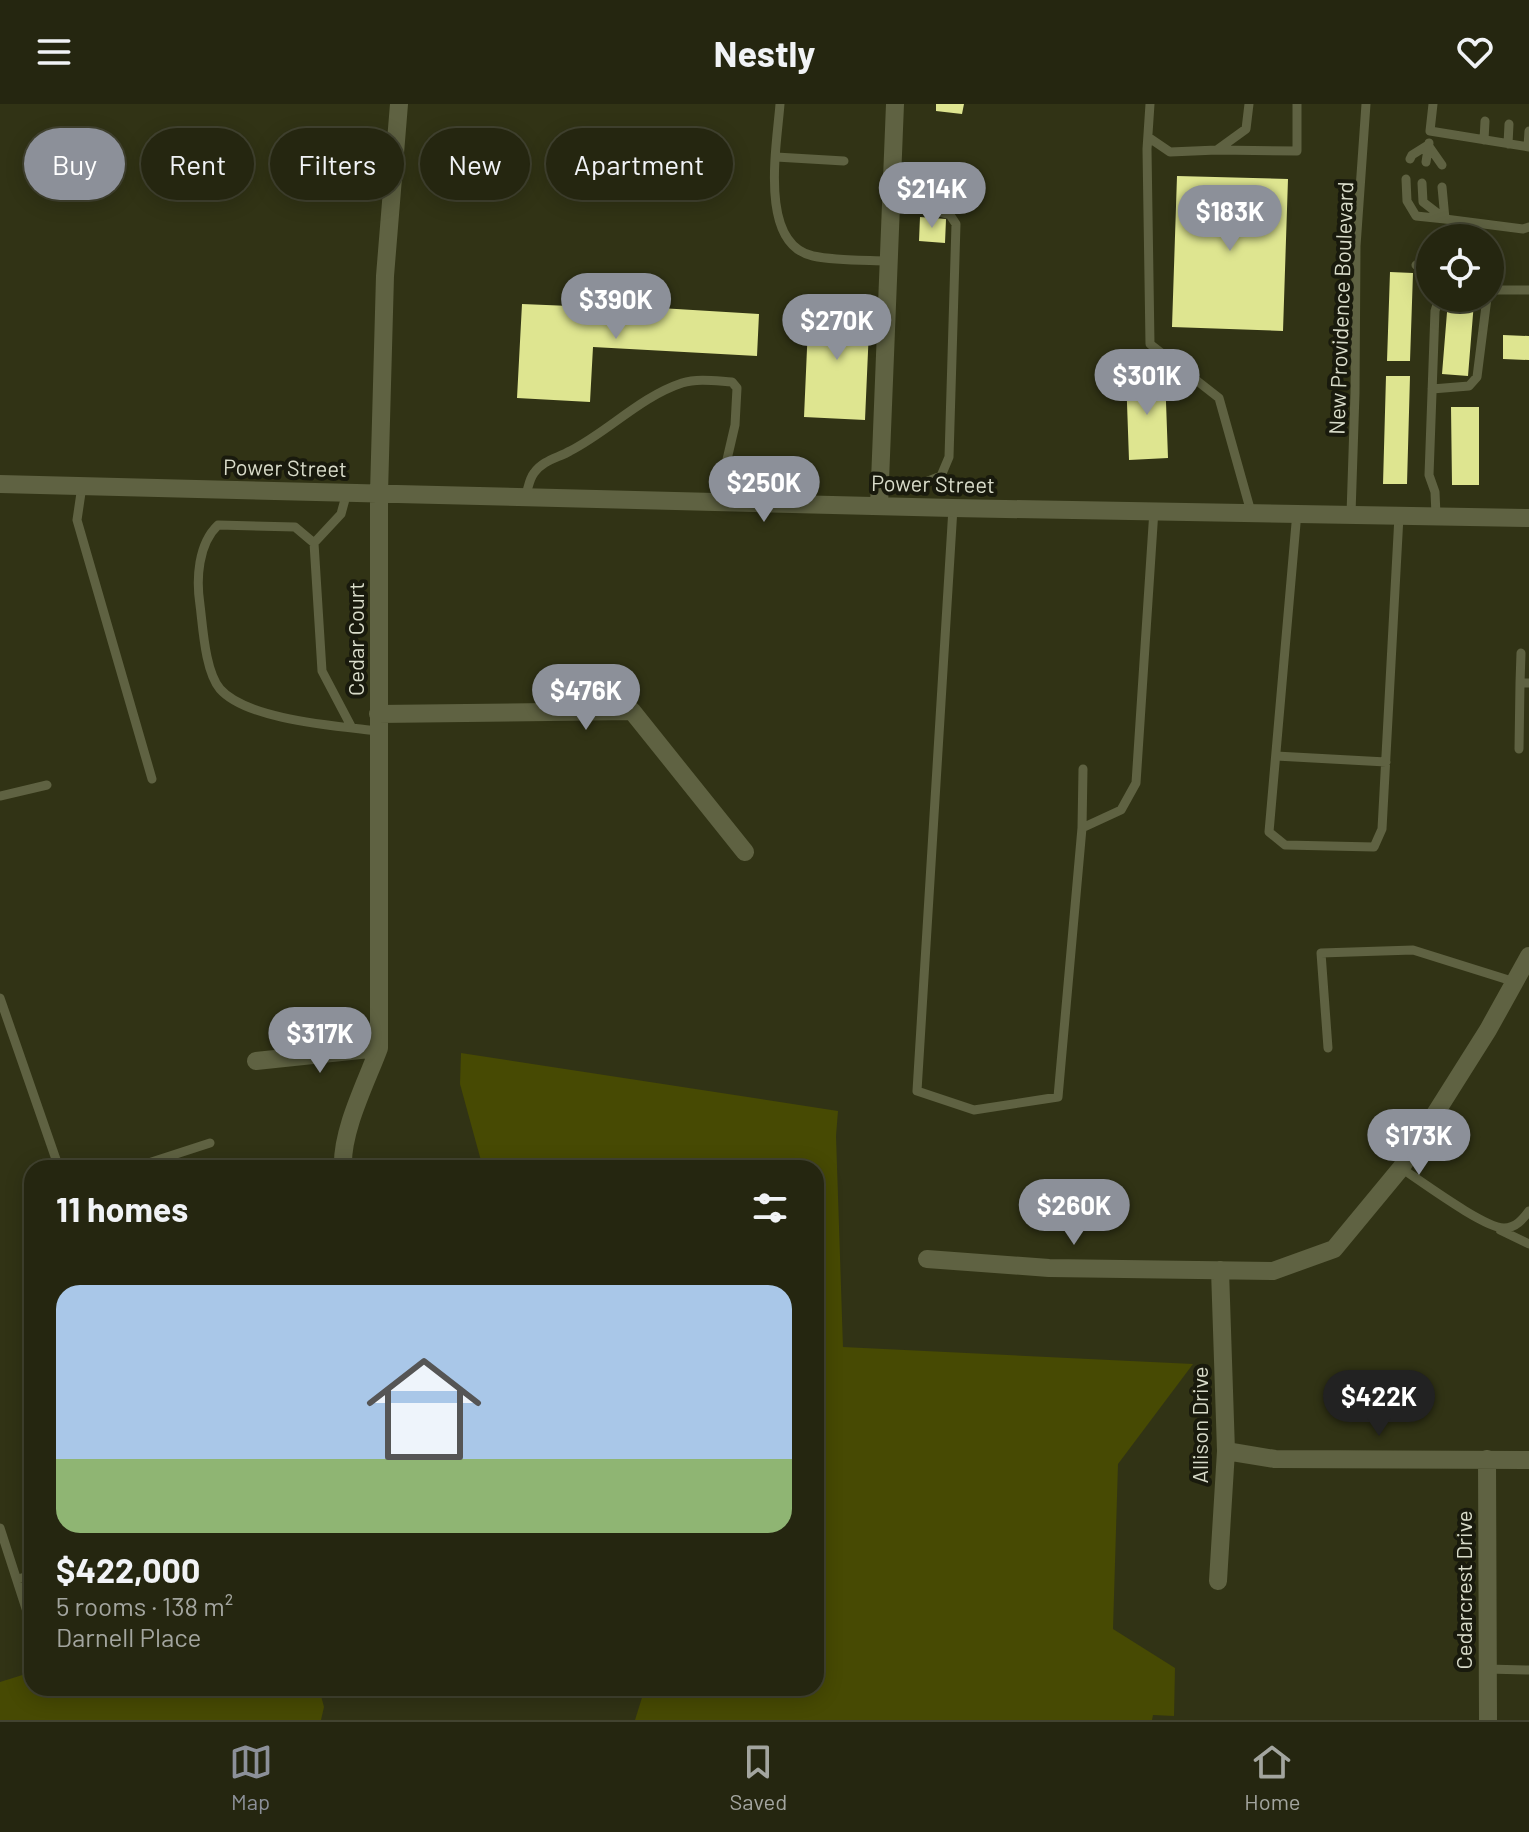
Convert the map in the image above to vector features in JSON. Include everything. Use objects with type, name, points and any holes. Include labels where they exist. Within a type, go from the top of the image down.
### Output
[{"type":"street","name":"Cedar Court","points":[[342,1160],[342,1152],[379,1048],[379,493],[385,276],[399,104]]},
{"type":"street","points":[[879,506],[895,104]]},
{"type":"street","name":"Power Street","points":[[0,484],[953,508],[1529,518]]},
{"type":"street","points":[[378,722],[632,711],[745,852]]},
{"type":"street","points":[[927,1259],[1049,1268],[1273,1271],[1334,1249],[1401,1168],[1488,1030],[1529,956]]},
{"type":"street","points":[[256,1061],[379,1048]]},
{"type":"street","name":"Allison Drive","points":[[1218,1581],[1226,1451],[1220,1270]]},
{"type":"street","points":[[1226,1451],[1275,1459],[1529,1460]]},
{"type":"street","name":"Cedarcrest Drive","points":[[1487,1459],[1488,1720]]},
{"type":"lane","points":[[780,104],[774,187],[779,221],[786,240],[811,256],[889,261]]},
{"type":"lane","points":[[1150,104],[1150,344],[1219,398],[1251,512]]},
{"type":"lane","points":[[1217,150],[1246,129],[1249,104]]},
{"type":"lane","points":[[1148,137],[1170,152],[1297,151],[1297,104]]},
{"type":"lane","name":"New Providence Boulevard","points":[[1351,514],[1356,246],[1366,104]]},
{"type":"lane","points":[[1426,162],[1433,104]]},
{"type":"lane","points":[[1484,140],[1485,121]]},
{"type":"lane","points":[[1508,144],[1509,124]]},
{"type":"lane","points":[[1430,131],[1528,147],[1529,131]]},
{"type":"lane","points":[[1410,159],[1428,145]]},
{"type":"lane","points":[[1428,145],[1442,165]]},
{"type":"lane","points":[[776,157],[844,161]]},
{"type":"lane","points":[[1406,179],[1407,201],[1416,216],[1523,229],[1529,227]]},
{"type":"lane","points":[[1422,183],[1423,202],[1445,219]]},
{"type":"lane","points":[[1442,187],[1445,219]]},
{"type":"lane","points":[[879,485],[932,480],[941,476],[949,457],[956,224],[950,215],[891,199]]},
{"type":"lane","points":[[1504,290],[1529,290]]},
{"type":"lane","points":[[1435,312],[1429,475],[1435,492],[1436,515]]},
{"type":"lane","points":[[1432,389],[1469,386],[1477,377],[1485,312]]},
{"type":"lane","points":[[525,497],[534,473],[548,460],[570,451],[665,391],[683,383],[702,380],[732,382],[737,388],[735,425],[725,468],[725,502]]},
{"type":"lane","points":[[82,486],[77,520],[152,779]]},
{"type":"lane","points":[[314,543],[341,514],[347,492]]},
{"type":"lane","points":[[953,508],[917,1091],[974,1110],[1058,1097],[1082,828],[1083,769]]},
{"type":"lane","points":[[1082,828],[1121,810],[1136,783],[1154,510]]},
{"type":"lane","points":[[1297,512],[1269,832],[1285,845],[1374,847],[1382,829],[1399,514]]},
{"type":"lane","points":[[352,728],[322,671],[314,543],[295,527],[218,525],[206,536],[197,588],[207,655],[219,688],[248,709],[352,728],[378,722]]},
{"type":"lane","points":[[1519,749],[1525,683],[1521,653]]},
{"type":"lane","points":[[1276,756],[1386,762]]},
{"type":"lane","points":[[0,796],[47,785]]},
{"type":"lane","points":[[1328,1048],[1321,953],[1413,950],[1515,982]]},
{"type":"lane","points":[[0,998],[56,1160]]},
{"type":"lane","points":[[158,1160],[210,1143]]},
{"type":"lane","points":[[1401,1168],[1489,1224],[1529,1244]]},
{"type":"lane","points":[[1489,1224],[1506,1229],[1521,1222],[1529,1211]]},
{"type":"lane","points":[[0,1528],[24,1600]]},
{"type":"lane","points":[[18,1579],[24,1577]]},
{"type":"lane","points":[[1487,1669],[1529,1670]]},
{"type":"shaded area","points":[[461,1053],[838,1111],[836,1136],[843,1347],[1193,1364],[1118,1464],[1113,1629],[1175,1668],[1174,1716],[1153,1715],[1152,1720],[635,1720],[642,1696],[824,1696],[824,1160],[481,1160],[460,1084]]},
{"type":"shaded area","points":[[24,1674],[24,1696],[321,1696],[324,1707],[321,1720],[0,1720],[0,1682]]},
{"type":"building","points":[[936,104],[964,104],[962,114],[936,111]]},
{"type":"building","points":[[1177,176],[1288,179],[1283,331],[1172,327]]},
{"type":"building","points":[[920,217],[946,219],[945,243],[919,241]]},
{"type":"building","points":[[1390,272],[1413,273],[1410,361],[1387,361]]},
{"type":"building","points":[[809,303],[870,306],[865,420],[804,417]]},
{"type":"building","points":[[522,304],[594,307],[594,304],[759,314],[757,356],[593,347],[590,402],[517,398]]},
{"type":"building","points":[[1447,312],[1473,312],[1468,376],[1442,374]]},
{"type":"building","points":[[1503,335],[1529,336],[1529,360],[1503,359]]},
{"type":"building","points":[[1165,374],[1168,458],[1129,460],[1126,375]]},
{"type":"building","points":[[1386,376],[1410,376],[1407,484],[1383,484]]},
{"type":"building","points":[[1451,407],[1479,407],[1479,485],[1452,485]]}]
